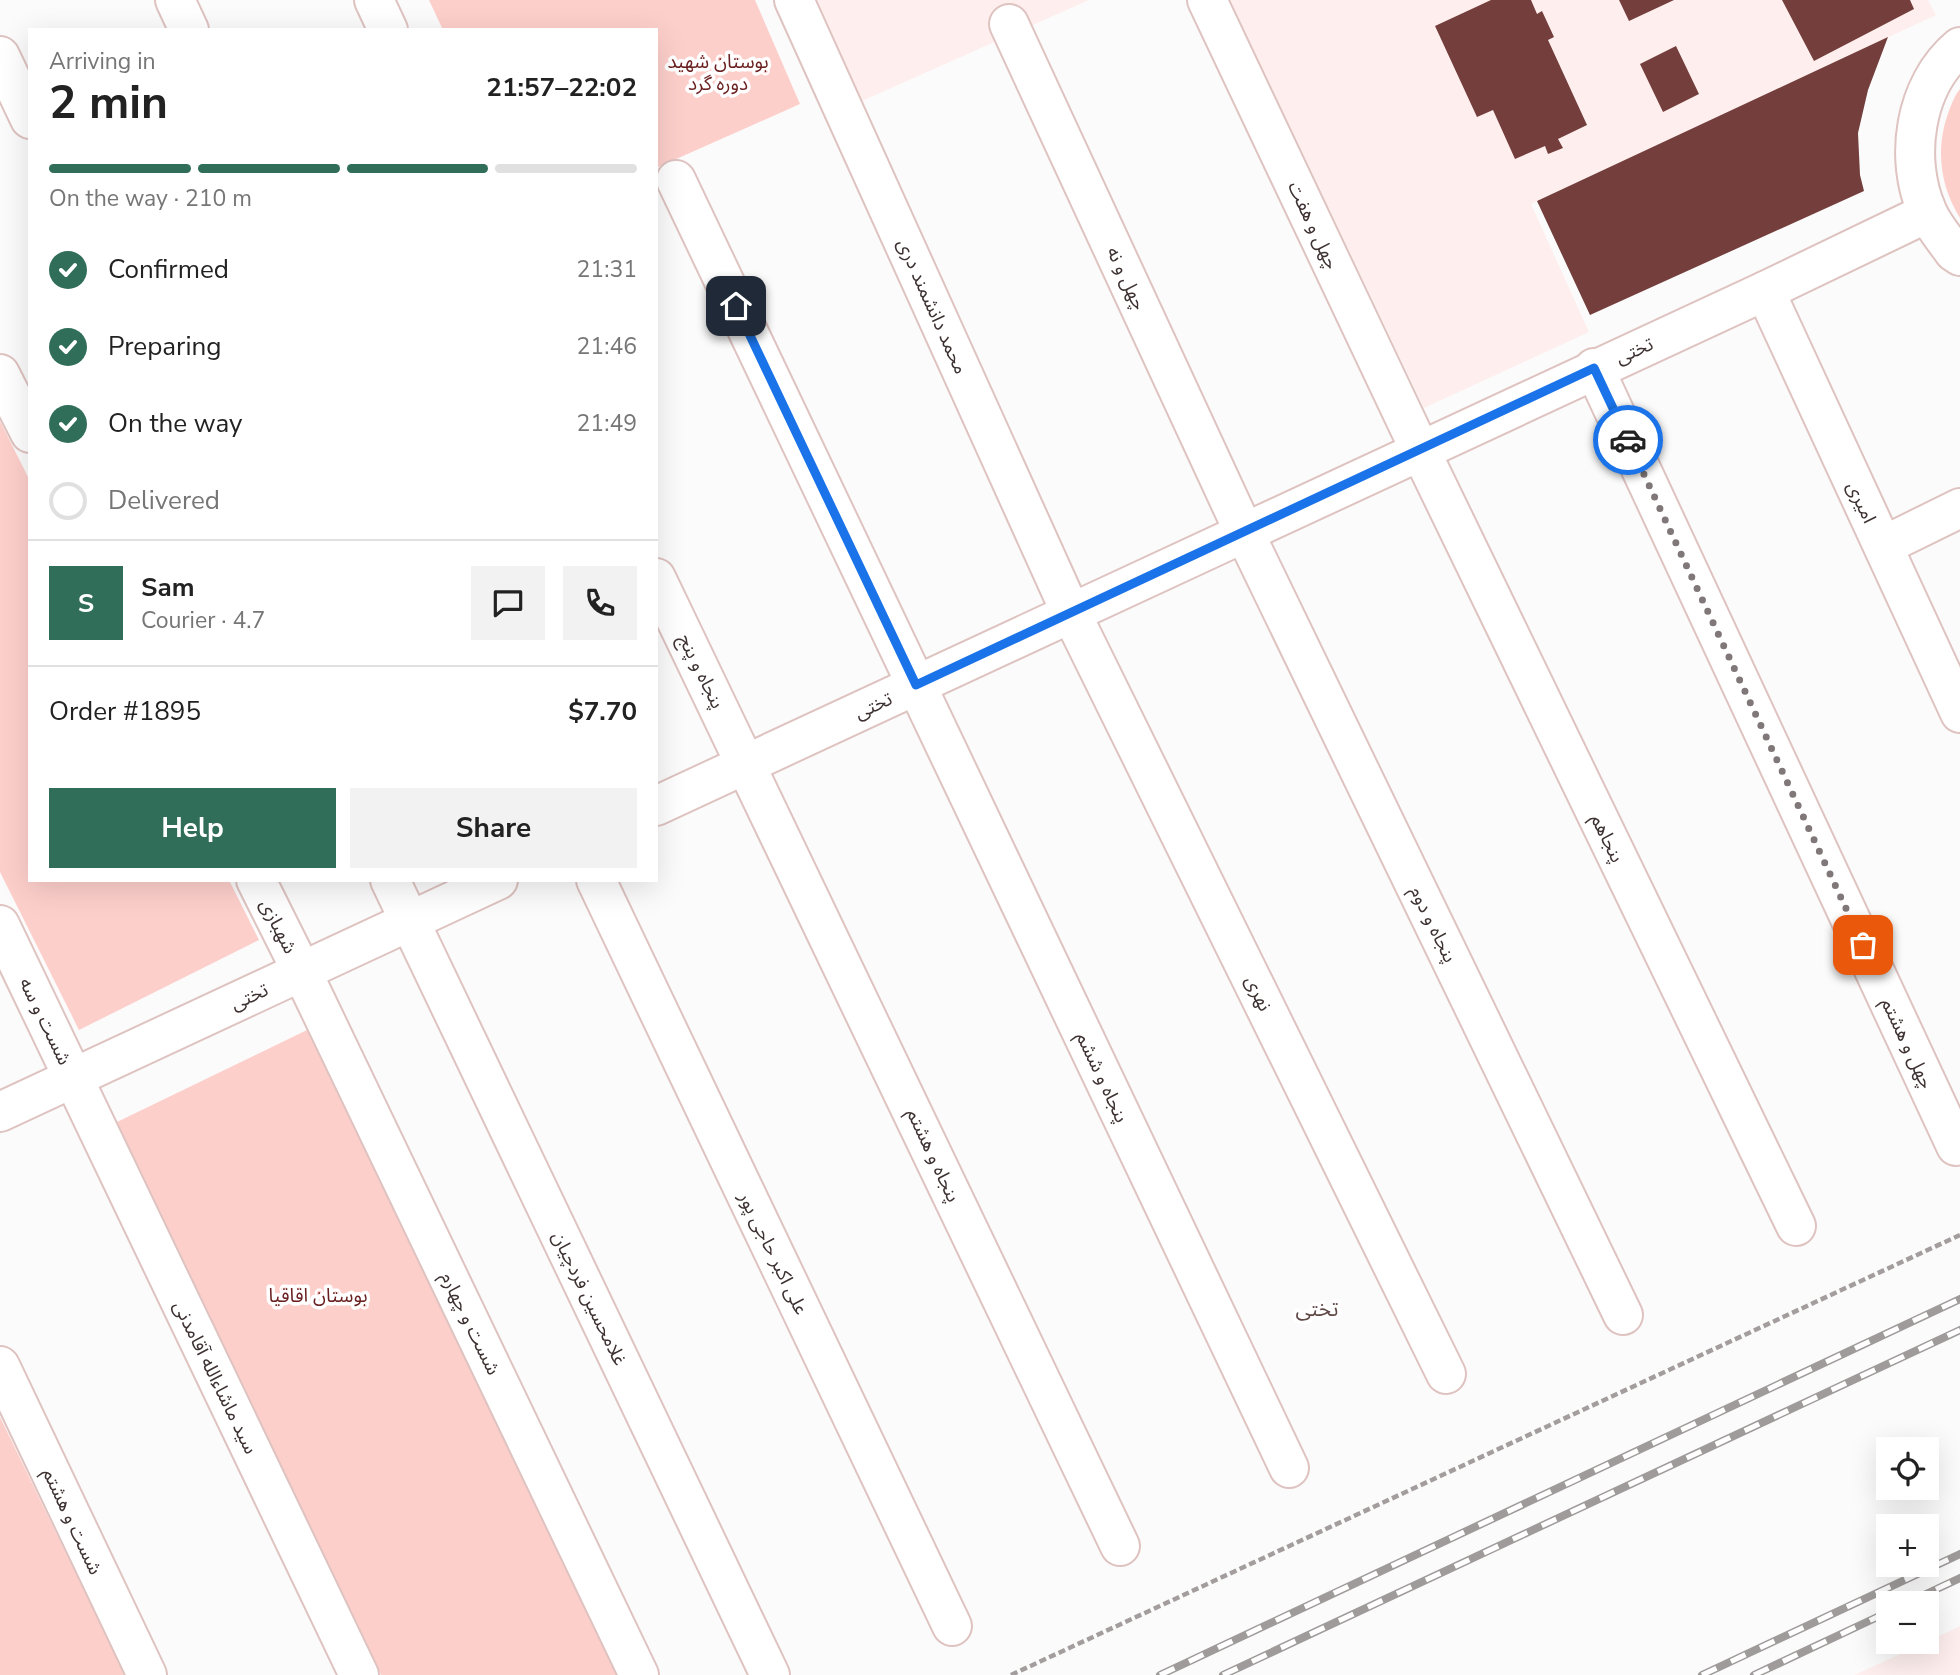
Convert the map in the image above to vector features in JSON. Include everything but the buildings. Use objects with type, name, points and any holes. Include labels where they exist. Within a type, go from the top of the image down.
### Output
[{"type":"street","points":[[175,0],[188,28]]},
{"type":"street","points":[[374,0],[387,28]]},
{"type":"street","name":"محمد دانشمند دری","points":[[794,0],[1071,613]]},
{"type":"street","name":"چهل و هفت","points":[[1207,0],[1420,450]]},
{"type":"street","name":"چهل و نه","points":[[1009,24],[1244,532]]},
{"type":"street","points":[[1960,47],[1952,54],[1928,90],[1915,130],[1915,172],[1927,213],[1954,252],[1960,256]]},
{"type":"street","points":[[0,56],[28,115]]},
{"type":"street","name":"پنجاه و ششم","points":[[676,180],[1289,1468]]},
{"type":"street","name":"تختی","points":[[658,805],[1594,368],[1765,291],[1927,213]]},
{"type":"street","name":"امیری","points":[[1765,291],[1960,713]]},
{"type":"street","name":"چهل و هشتم","points":[[1594,368],[1956,1146]]},
{"type":"street","points":[[0,374],[28,429]]},
{"type":"street","name":"پنجاهم","points":[[1420,450],[1796,1226]]},
{"type":"street","points":[[1883,546],[1960,508]]},
{"type":"street","name":"پنجاه و دوم","points":[[1244,532],[1623,1315]]},
{"type":"street","name":"پنجاه و پنج","points":[[658,582],[747,764]]},
{"type":"street","name":"نهری","points":[[1071,613],[1446,1374]]},
{"type":"street","name":"پنجاه و هشتم","points":[[747,764],[1120,1546]]},
{"type":"street","name":"شهبازی","points":[[257,882],[302,972]]},
{"type":"street","name":"غلامحسین فردچیان","points":[[391,882],[769,1675]]},
{"type":"street","name":"تختی","points":[[0,1112],[494,882]]},
{"type":"street","name":"علی اکبر حاجی پور","points":[[597,882],[952,1626]]},
{"type":"street","name":"شست و سه","points":[[0,925],[73,1078]]},
{"type":"street","name":"شست و چهارم","points":[[302,972],[639,1675]]},
{"type":"street","name":"سید ماشاءالله آقامدنی","points":[[73,1078],[359,1675]]},
{"type":"street","name":"شست و هشتم","points":[[0,1366],[147,1675]]},
{"type":"path","points":[[1011,1675],[1960,1235]]},
{"type":"shaded area","points":[[817,0],[1089,0],[862,101]]},
{"type":"shaded area","points":[[1230,0],[1928,0],[1936,15],[1531,204],[1589,332],[1424,408]]},
{"type":"shaded area","points":[[1960,1626],[1960,1675],[1854,1675],[1900,1654],[1939,1654],[1939,1636]]},
{"type":"green space","name":"بوستان شهید دوره گرد","points":[[429,0],[755,0],[800,104],[658,167],[658,28],[442,28]]},
{"type":"green space","points":[[1960,89],[1960,218],[1947,192],[1941,151],[1945,122]]},
{"type":"green space","points":[[0,421],[28,477],[28,882],[230,882],[259,940],[79,1030],[0,872]]},
{"type":"green space","name":"بوستان اقاقیا","points":[[309,1029],[617,1675],[381,1675],[117,1122]]},
{"type":"green space","points":[[0,1417],[125,1675],[0,1675]]},
{"type":"railway","points":[[1160,1675],[1960,1299]]},
{"type":"railway","points":[[1223,1675],[1960,1330]]},
{"type":"railway","points":[[1702,1675],[1960,1554]]},
{"type":"railway","points":[[1932,1591],[1960,1578]]},
{"type":"railway","points":[[1754,1675],[1876,1618]]},
{"type":"way so far","points":[[1628,440],[1863,945]]},
{"type":"district","name":"تختی","points":[[1317,1309]]},
{"type":"route","points":[[736,306],[916,685],[1594,368],[1628,440]]}]
